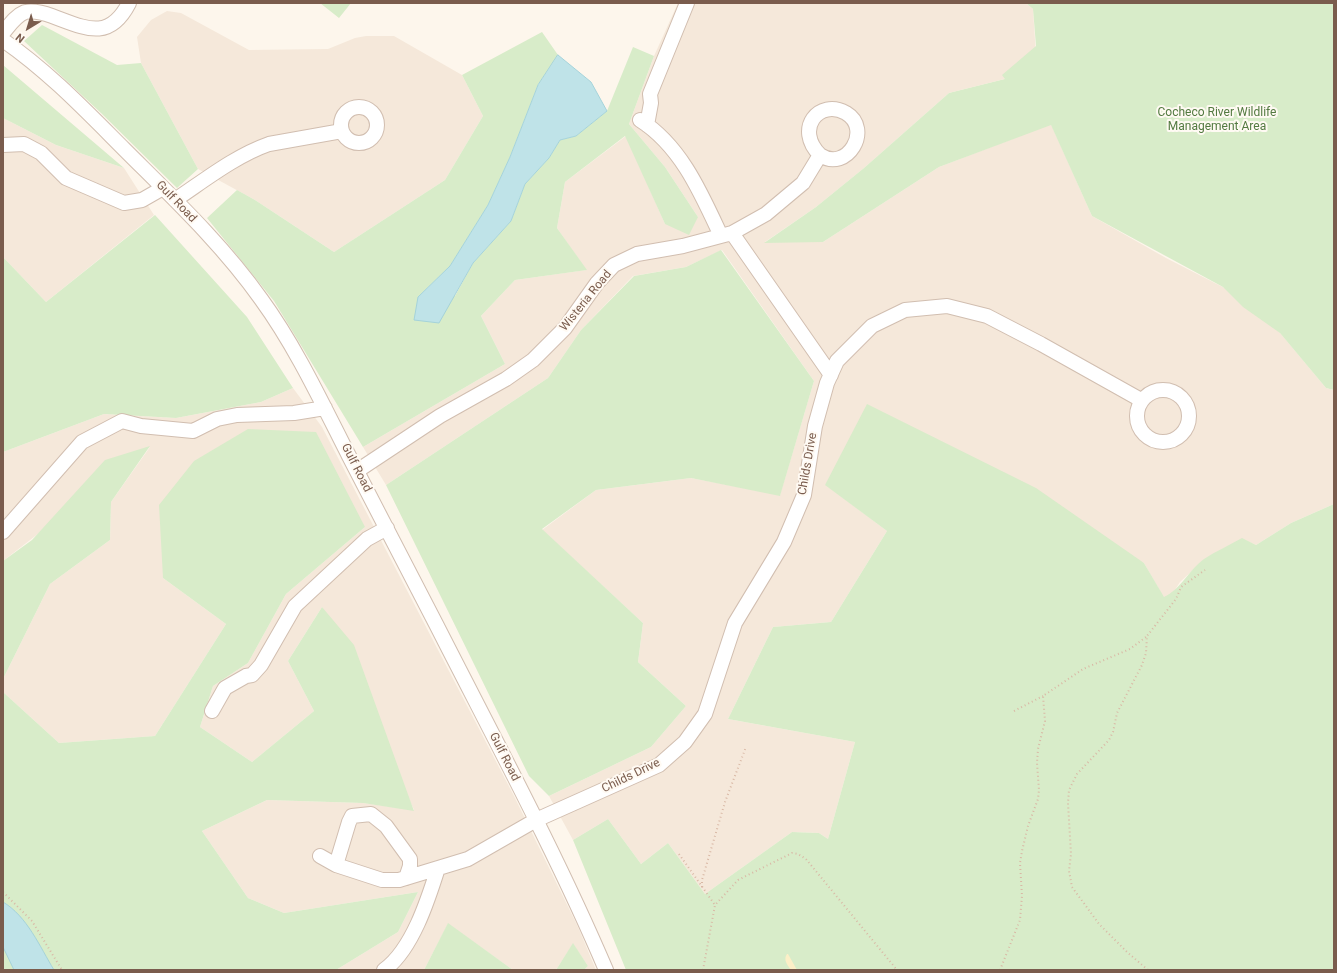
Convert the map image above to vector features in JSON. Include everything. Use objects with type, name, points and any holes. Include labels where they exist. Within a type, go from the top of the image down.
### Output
[{"type":"street","points":[[3,33],[13,20],[24,13],[34,11],[91,29],[109,27],[122,17],[129,3]]},
{"type":"street","points":[[687,3],[650,94],[651,103],[644,122],[656,130],[690,172],[726,234],[831,375]]},
{"type":"street","name":"Gulf Road","points":[[3,40],[47,73],[175,200],[227,256],[261,299],[301,361],[387,528],[536,820],[573,895],[606,970]]},
{"type":"street","points":[[175,200],[241,156],[259,147],[342,131]]},
{"type":"street","points":[[3,145],[24,144],[41,153],[66,178],[124,203],[142,200],[163,188]]},
{"type":"street","name":"Wisteria Road","points":[[357,471],[440,416],[506,378],[533,360],[565,328],[597,284],[614,265],[637,254],[683,246],[726,234],[766,214],[803,183],[820,156]]},
{"type":"street","name":"Childs Drive","points":[[320,856],[336,865],[382,880],[399,880],[433,870],[468,859],[536,820],[659,765],[685,742],[705,714],[735,623],[784,542],[804,495],[815,426],[837,361],[872,326],[905,310],[947,306],[987,316],[1041,344],[1141,400]]},
{"type":"street","points":[[3,532],[82,442],[122,421],[141,426],[193,431],[217,419],[237,415],[294,413],[325,408]]},
{"type":"street","points":[[212,711],[225,688],[246,676],[252,675],[261,665],[295,606],[367,539],[387,528]]},
{"type":"street","points":[[336,865],[352,816],[371,814],[386,826],[410,860],[433,870],[425,907],[415,928],[395,963],[384,970]]},
{"type":"street","points":[[406,878],[410,866],[410,860]]},
{"type":"path","points":[[1014,711],[1043,696],[1084,669],[1130,649],[1147,636],[1176,599],[1181,587],[1205,570]]},
{"type":"path","points":[[1147,636],[1146,653],[1142,665],[1117,713],[1113,732],[1072,782],[1068,803],[1071,854],[1069,871],[1072,887],[1099,924],[1127,952],[1148,970]]},
{"type":"path","points":[[1000,970],[1020,920],[1022,896],[1020,863],[1024,839],[1035,810],[1039,790],[1037,763],[1038,748],[1045,721],[1043,696]]},
{"type":"path","points":[[702,887],[702,880],[720,819],[746,747]]},
{"type":"path","points":[[703,970],[715,905],[738,880],[792,853],[798,854],[806,859],[897,970]]},
{"type":"path","points":[[679,854],[715,905]]},
{"type":"path","points":[[3,892],[32,921],[62,970]]},
{"type":"shaded area","points":[[678,3],[1026,3],[1033,9],[1037,71],[949,93],[864,168],[816,207],[765,242],[823,242],[939,167],[1051,124],[1092,216],[1166,258],[1256,304],[1326,388],[1334,390],[1334,504],[1291,523],[1256,545],[1242,539],[1204,560],[1180,582],[1173,593],[1164,598],[1144,563],[825,484],[887,531],[831,622],[773,627],[728,719],[855,742],[828,839],[819,833],[792,832],[705,894],[668,843],[641,864],[608,819],[573,840],[549,796],[651,747],[686,706],[638,662],[643,623],[542,530],[596,490],[691,478],[780,495],[814,381],[722,250],[686,267],[633,276],[581,330],[548,378],[386,485],[363,447],[505,364],[481,316],[515,280],[586,270],[557,228],[565,182],[626,136],[665,224],[698,217],[665,167],[629,124],[654,56]]},
{"type":"shaded area","points":[[167,11],[181,13],[249,50],[328,49],[355,38],[366,36],[394,36],[462,75],[483,116],[445,180],[334,252],[255,200],[198,169],[141,63],[137,37],[151,20]]},
{"type":"shaded area","points":[[3,118],[56,145],[124,168],[154,215],[46,302],[3,257]]},
{"type":"shaded area","points":[[293,388],[322,427],[513,794],[578,927],[596,970],[584,970],[588,966],[573,944],[556,970],[513,970],[448,924],[424,970],[336,970],[398,932],[418,892],[284,913],[248,898],[202,831],[267,800],[363,803],[414,810],[322,607],[288,661],[314,711],[252,762],[200,727],[213,686],[248,663],[286,594],[365,527],[163,578],[226,624],[155,736],[59,743],[3,692],[3,679],[50,584],[110,540],[111,502],[150,447],[3,561],[3,452],[104,414],[176,418],[261,402]]},
{"type":"green space","points":[[320,3],[351,3],[339,18]]},
{"type":"green space","name":"Cocheco River Wildlife Management Area","points":[[1026,3],[1334,3],[1334,390],[1326,388],[1280,333],[1243,307],[1223,287],[1092,216],[1051,125],[939,167],[823,242],[764,243],[816,207],[864,168],[949,93],[1005,79],[1002,75],[1036,46],[1033,9]]},
{"type":"green space","points":[[42,25],[117,65],[141,63],[198,169],[177,188],[101,113],[24,41]]},
{"type":"green space","points":[[542,32],[558,55],[538,85],[510,157],[488,205],[450,266],[418,297],[455,296],[473,263],[511,221],[525,184],[549,158],[560,140],[576,136],[607,111],[633,47],[654,56],[629,124],[665,167],[698,217],[689,235],[665,224],[625,136],[565,182],[557,228],[587,270],[515,280],[481,316],[505,364],[363,447],[274,301],[207,218],[237,190],[255,200],[334,252],[445,180],[483,116],[462,75]]},
{"type":"green space","points":[[3,65],[124,168],[56,145],[3,118]]},
{"type":"green space","points":[[155,215],[247,317],[293,388],[261,402],[176,418],[104,414],[3,452],[3,257],[46,302]]},
{"type":"green space","points":[[721,250],[814,381],[780,496],[691,478],[596,490],[542,529],[643,623],[638,662],[686,706],[651,747],[549,796],[529,776],[386,485],[548,378],[581,330],[634,276],[686,267]]},
{"type":"green space","points":[[867,404],[1036,488],[1144,563],[1164,597],[1175,590],[1204,559],[1218,551],[1242,538],[1256,545],[1291,523],[1334,504],[1334,970],[626,970],[573,840],[608,819],[641,864],[668,843],[705,894],[792,832],[819,833],[828,839],[855,742],[728,719],[773,627],[831,622],[887,531],[825,485]]},
{"type":"green space","points":[[248,429],[316,432],[365,527],[286,594],[248,663],[213,686],[200,727],[252,762],[314,711],[288,661],[322,607],[354,645],[414,811],[363,803],[267,800],[202,831],[248,898],[284,913],[418,892],[398,932],[336,970],[3,970],[3,692],[59,743],[155,736],[226,624],[163,578],[159,505],[194,461]]},
{"type":"green space","points":[[150,446],[111,502],[110,540],[50,584],[3,679],[3,561],[32,540],[105,460]]},
{"type":"green space","points":[[448,923],[513,970],[424,970]]},
{"type":"green space","points":[[573,943],[588,966],[584,970],[556,970]]},
{"type":"sand","points":[[787,954],[797,970],[791,970],[788,966],[785,960]]},
{"type":"water","points":[[558,55],[591,82],[607,111],[576,136],[560,140],[549,158],[525,184],[511,221],[473,263],[439,323],[414,320],[418,297],[450,266],[488,205],[510,157],[538,85]]},
{"type":"water","points":[[3,902],[12,908],[26,924],[54,970],[14,970],[3,947]]}]
